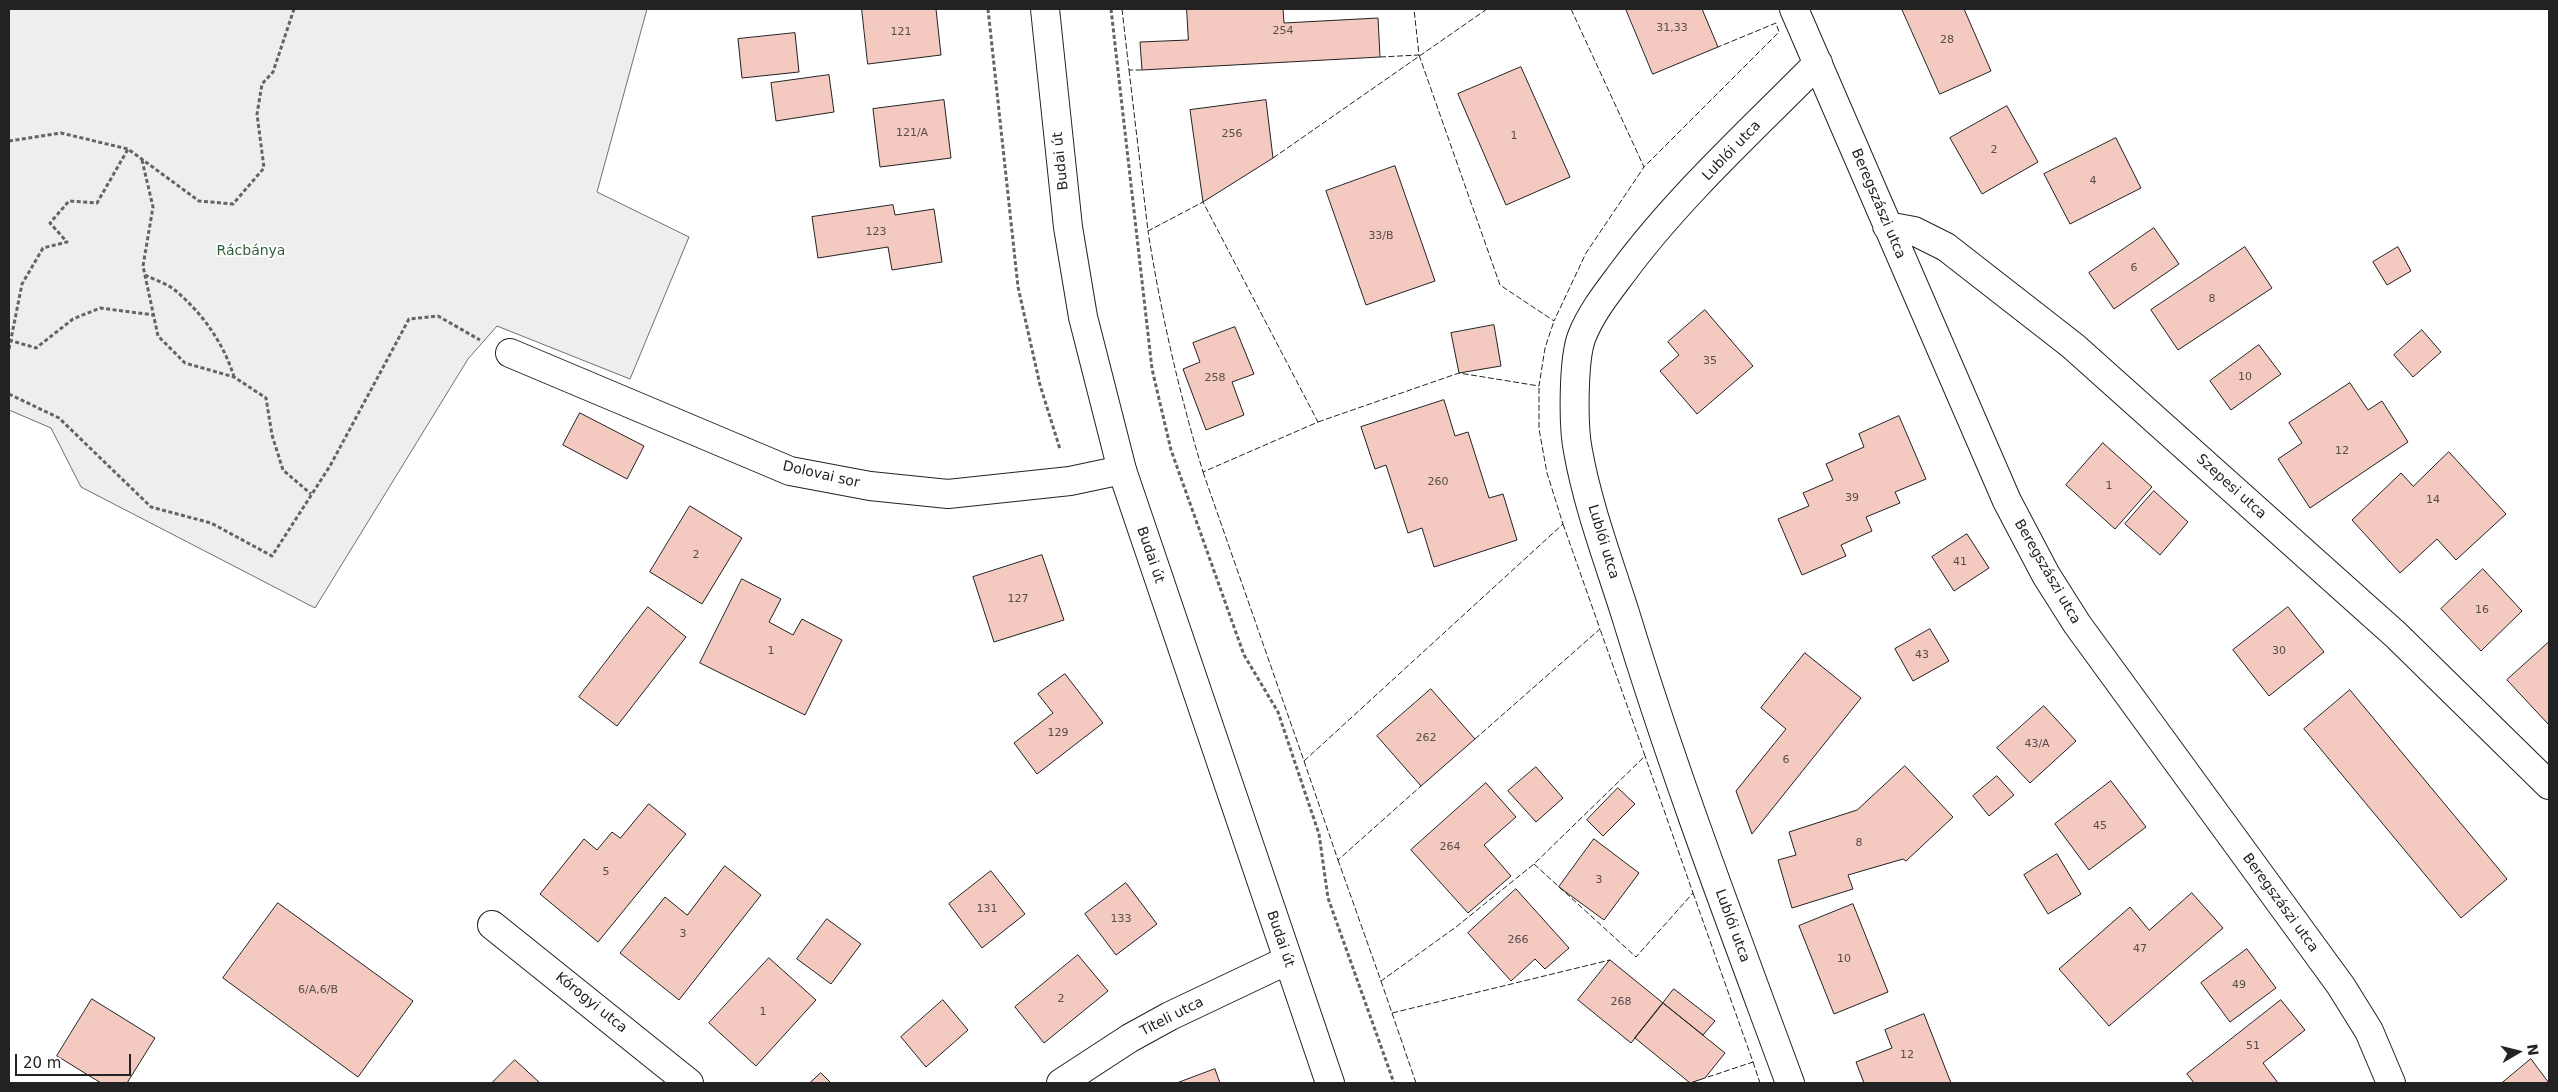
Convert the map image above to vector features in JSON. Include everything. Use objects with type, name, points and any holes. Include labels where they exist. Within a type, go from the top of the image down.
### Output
[{"type":"street","name":"Budai út","points":[[1045,9],[1069,236],[1083,317],[1122,470],[1330,1083]]},
{"type":"street","name":"Beregszászi utca","points":[[1794,9],[2007,501],[2046,574],[2116,679],[2341,986],[2369,1031],[2391,1083]]},
{"type":"street","name":"Lublói utca","points":[[1790,1083],[1673,763],[1638,655],[1577,448],[1575,386],[1580,339],[1597,307],[1637,252],[1678,206],[1818,63]]},
{"type":"street","name":"Szepesi utca","points":[[1887,226],[1914,231],[1946,247],[2073,346],[2396,635],[2549,785]]},
{"type":"street","name":"Dolovai sor","points":[[510,354],[790,470],[870,486],[948,494],[1070,481],[1122,470]]},
{"type":"street","name":"Kórogyi utca","points":[[492,924],[688,1083]]},
{"type":"street","name":"Titeli utca","points":[[1061,1083],[1130,1038],[1170,1016],[1288,960]]},
{"type":"path","points":[[9,141],[61,134],[128,149],[199,201],[233,204],[264,168],[257,114],[262,84],[273,72],[294,9]]},
{"type":"path","points":[[988,9],[1018,287],[1040,385],[1070,481]]},
{"type":"path","points":[[1111,9],[1151,360],[1171,450],[1244,655],[1278,712],[1319,834],[1328,898],[1394,1083]]},
{"type":"path","points":[[9,349],[22,284],[43,248],[66,242],[50,223],[68,201],[97,203],[128,149]]},
{"type":"path","points":[[142,160],[153,207],[143,266],[158,336],[185,363],[234,377],[266,398],[272,434],[283,470],[311,494]]},
{"type":"path","points":[[145,275],[176,290],[207,325],[227,354],[234,377]]},
{"type":"path","points":[[10,340],[36,348],[73,319],[100,308],[154,315]]},
{"type":"path","points":[[9,394],[59,418],[151,507],[211,523],[272,556],[330,466],[409,319],[438,316],[483,342],[510,354]]},
{"type":"green space","name":"Rácbánya","points":[[9,9],[647,9],[597,192],[689,237],[630,379],[497,326],[468,359],[315,608],[81,487],[51,428],[9,410]]},
{"type":"building","points":[[862,9],[936,9],[941,55],[868,64]]},
{"type":"building","points":[[1187,9],[1283,9],[1284,23],[1378,18],[1380,57],[1142,70],[1140,42],[1188,40]]},
{"type":"building","points":[[1626,9],[1702,9],[1718,47],[1653,74]]},
{"type":"building","points":[[1902,9],[1964,9],[1991,71],[1940,94]]},
{"type":"building","points":[[795,33],[799,72],[742,78],[738,39]]},
{"type":"building","points":[[1521,67],[1570,177],[1506,205],[1458,94]]},
{"type":"building","points":[[829,75],[834,112],[776,121],[771,83]]},
{"type":"building","points":[[944,100],[951,158],[880,167],[873,109]]},
{"type":"building","points":[[1266,100],[1273,158],[1203,202],[1190,110]]},
{"type":"building","points":[[2007,106],[2038,162],[1982,194],[1950,138]]},
{"type":"building","points":[[2116,138],[2141,188],[2070,224],[2044,174]]},
{"type":"building","points":[[1395,166],[1435,281],[1366,305],[1326,191]]},
{"type":"building","points":[[893,205],[895,215],[934,209],[942,262],[892,270],[888,247],[818,258],[812,217]]},
{"type":"building","points":[[2154,228],[2179,264],[2114,309],[2089,273]]},
{"type":"building","points":[[2245,247],[2272,288],[2178,350],[2151,310]]},
{"type":"building","points":[[2398,247],[2411,271],[2387,285],[2373,262]]},
{"type":"building","points":[[1705,310],[1753,366],[1697,414],[1660,371],[1679,355],[1668,342]]},
{"type":"building","points":[[1494,325],[1501,366],[1459,373],[1451,333]]},
{"type":"building","points":[[1235,327],[1254,374],[1232,382],[1244,415],[1206,430],[1183,369],[1200,362],[1193,343]]},
{"type":"building","points":[[2422,330],[2441,352],[2413,377],[2394,355]]},
{"type":"building","points":[[2259,345],[2281,374],[2231,410],[2210,381]]},
{"type":"building","points":[[2350,383],[2368,410],[2382,401],[2408,442],[2310,508],[2278,459],[2302,443],[2289,423]]},
{"type":"building","points":[[1444,400],[1455,436],[1468,432],[1489,498],[1503,494],[1517,540],[1434,567],[1422,528],[1408,533],[1386,465],[1375,469],[1361,427]]},
{"type":"building","points":[[580,413],[644,446],[627,479],[563,445]]},
{"type":"building","points":[[1899,416],[1926,479],[1895,492],[1900,503],[1866,517],[1872,531],[1841,545],[1846,556],[1802,575],[1778,519],[1809,506],[1803,493],[1833,480],[1826,464],[1864,447],[1859,434]]},
{"type":"building","points":[[2103,443],[2152,487],[2115,529],[2066,485]]},
{"type":"building","points":[[2449,452],[2506,514],[2456,560],[2437,539],[2400,573],[2352,520],[2401,473],[2413,486]]},
{"type":"building","points":[[2154,491],[2188,522],[2160,555],[2125,524]]},
{"type":"building","points":[[690,506],[742,538],[702,604],[650,572]]},
{"type":"building","points":[[1967,534],[1989,568],[1954,591],[1932,557]]},
{"type":"building","points":[[1042,555],[1064,620],[994,642],[973,577]]},
{"type":"building","points":[[2483,569],[2522,611],[2481,651],[2441,609]]},
{"type":"building","points":[[742,579],[781,599],[769,622],[793,635],[802,619],[842,640],[805,715],[700,663]]},
{"type":"building","points":[[648,607],[686,637],[617,726],[579,697]]},
{"type":"building","points":[[2288,607],[2324,652],[2269,696],[2233,650]]},
{"type":"building","points":[[1930,629],[1949,661],[1913,681],[1895,649]]},
{"type":"building","points":[[2549,642],[2549,725],[2507,680]]},
{"type":"building","points":[[1805,653],[1861,698],[1752,834],[1736,791],[1786,729],[1761,708]]},
{"type":"building","points":[[1065,674],[1103,723],[1037,774],[1014,743],[1053,713],[1038,694]]},
{"type":"building","points":[[1431,689],[1475,739],[1421,786],[1377,736]]},
{"type":"building","points":[[2350,690],[2507,879],[2461,918],[2304,729]]},
{"type":"building","points":[[2044,706],[2076,741],[2030,783],[1997,748]]},
{"type":"building","points":[[1905,766],[1953,817],[1906,861],[1903,859],[1848,875],[1853,889],[1792,908],[1778,860],[1796,855],[1789,832],[1857,810]]},
{"type":"building","points":[[1536,767],[1563,798],[1536,822],[1508,791]]},
{"type":"building","points":[[1997,776],[2014,795],[1989,816],[1973,796]]},
{"type":"building","points":[[2111,781],[2146,827],[2089,870],[2055,824]]},
{"type":"building","points":[[1486,783],[1516,817],[1484,845],[1511,876],[1468,913],[1411,850]]},
{"type":"building","points":[[1618,788],[1635,804],[1603,836],[1587,820]]},
{"type":"building","points":[[649,804],[686,834],[598,942],[540,894],[584,839],[597,850],[612,832],[620,838]]},
{"type":"building","points":[[1594,839],[1639,873],[1604,920],[1559,887]]},
{"type":"building","points":[[2057,854],[2081,894],[2048,914],[2024,875]]},
{"type":"building","points":[[725,866],[761,895],[679,1000],[620,953],[665,897],[687,915]]},
{"type":"building","points":[[991,871],[1025,914],[982,948],[949,904]]},
{"type":"building","points":[[1126,883],[1157,924],[1116,955],[1085,914]]},
{"type":"building","points":[[1516,889],[1569,948],[1545,969],[1535,959],[1511,981],[1468,933]]},
{"type":"building","points":[[2192,893],[2223,928],[2109,1026],[2059,969],[2130,907],[2149,930]]},
{"type":"building","points":[[278,903],[413,1001],[358,1077],[223,978]]},
{"type":"building","points":[[1853,904],[1888,992],[1834,1014],[1799,926]]},
{"type":"building","points":[[827,919],[861,944],[831,984],[797,959]]},
{"type":"building","points":[[2247,949],[2276,988],[2230,1022],[2201,983]]},
{"type":"building","points":[[1078,955],[1108,991],[1044,1043],[1015,1007]]},
{"type":"building","points":[[769,958],[816,1000],[756,1066],[709,1023]]},
{"type":"building","points":[[1610,960],[1663,1003],[1631,1043],[1578,1000]]},
{"type":"building","points":[[1674,989],[1715,1021],[1703,1035],[1663,1003]]},
{"type":"building","points":[[92,999],[155,1038],[127,1083],[101,1083],[57,1056]]},
{"type":"building","points":[[943,1000],[968,1030],[926,1067],[901,1037]]},
{"type":"building","points":[[2281,1000],[2305,1030],[2263,1063],[2278,1083],[2194,1083],[2187,1074]]},
{"type":"building","points":[[1663,1003],[1725,1053],[1705,1078],[1690,1083],[1635,1038]]},
{"type":"building","points":[[1924,1014],[1951,1083],[1864,1083],[1856,1062],[1892,1048],[1885,1030]]},
{"type":"building","points":[[2531,1059],[2549,1083],[2502,1083]]},
{"type":"building","points":[[515,1060],[540,1083],[492,1083]]},
{"type":"building","points":[[1215,1069],[1220,1083],[1177,1083]]},
{"type":"building","points":[[821,1073],[831,1083],[810,1083]]},
{"type":"fence","points":[[1122,9],[1129,70],[1142,70]]},
{"type":"fence","points":[[1380,57],[1419,55],[1414,9]]},
{"type":"fence","points":[[1273,158],[1487,9]]},
{"type":"fence","points":[[1571,9],[1644,167],[1779,32],[1776,23],[1718,47]]},
{"type":"fence","points":[[1419,55],[1500,285],[1554,321],[1586,253],[1644,167]]},
{"type":"fence","points":[[1129,70],[1148,231],[1203,202],[1318,422],[1203,472],[1171,353],[1148,231]]},
{"type":"fence","points":[[1318,422],[1459,373],[1539,386],[1545,348],[1554,321]]},
{"type":"fence","points":[[1203,472],[1304,761],[1563,524],[1547,473],[1539,429],[1539,386]]},
{"type":"fence","points":[[1475,739],[1600,629],[1563,524]]},
{"type":"fence","points":[[1338,860],[1381,981],[1456,927],[1534,864],[1645,756],[1600,629]]},
{"type":"fence","points":[[1534,864],[1636,957],[1693,893],[1645,756]]},
{"type":"fence","points":[[1304,761],[1338,860],[1421,786]]},
{"type":"fence","points":[[1693,893],[1753,1062],[1705,1078]]},
{"type":"fence","points":[[1381,981],[1392,1013],[1610,960]]},
{"type":"fence","points":[[1392,1013],[1416,1083]]},
{"type":"fence","points":[[1753,1062],[1760,1083]]}]
